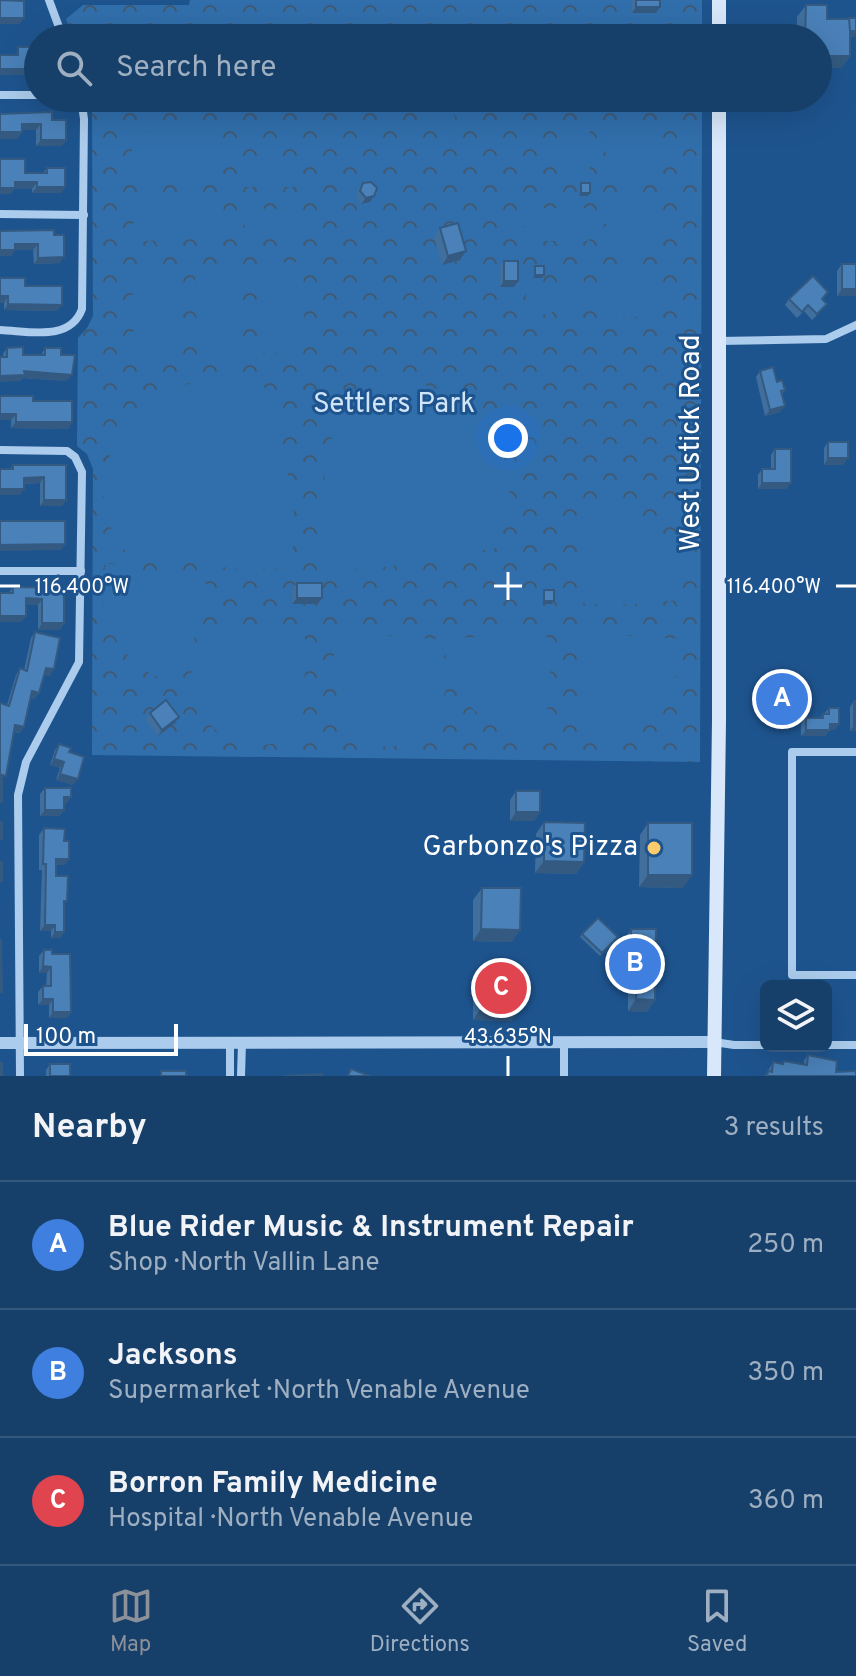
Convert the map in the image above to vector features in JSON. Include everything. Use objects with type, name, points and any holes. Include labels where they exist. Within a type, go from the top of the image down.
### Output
[{"type":"main road","points":[[719,0],[719,24]]},
{"type":"main road","name":"West Ustick Road","points":[[714,1076],[719,721],[719,112]]},
{"type":"street","points":[[49,0],[58,24]]},
{"type":"street","points":[[0,95],[24,95]]},
{"type":"street","points":[[0,330],[60,331],[74,325],[82,309],[83,112]]},
{"type":"street","points":[[0,214],[84,215]]},
{"type":"street","points":[[718,341],[826,339],[856,325]]},
{"type":"street","points":[[0,450],[67,451],[75,457],[82,472],[79,662],[26,762],[18,795],[20,1076]]},
{"type":"street","points":[[0,571],[81,571]]},
{"type":"street","points":[[856,752],[792,752],[792,975],[856,975]]},
{"type":"street","points":[[819,975],[819,980]]},
{"type":"street","points":[[564,1041],[564,1076]]},
{"type":"street","points":[[0,1043],[564,1041],[760,1045]]},
{"type":"street","points":[[230,1076],[236,1043]]},
{"type":"street","points":[[236,1043],[241,1076]]},
{"type":"street","points":[[832,1045],[856,1045]]},
{"type":"green space","points":[[190,0],[702,0],[702,24],[68,24],[66,19],[83,5],[189,5]]},
{"type":"green space","name":"Settlers Park","points":[[92,112],[702,112],[700,762],[92,755],[93,469],[87,454],[77,446],[78,338],[93,316]]},
{"type":"green space","points":[[430,112],[452,112],[456,121],[452,139],[437,153],[437,138]]},
{"type":"green space","points":[[222,131],[223,174],[132,175],[132,132]]},
{"type":"green space","points":[[561,131],[590,131],[590,173],[587,176],[561,176]]},
{"type":"green space","points":[[607,131],[659,131],[662,134],[659,184],[607,184]]},
{"type":"green space","points":[[244,159],[301,159],[301,187],[244,187]]},
{"type":"green space","points":[[223,195],[224,238],[134,239],[133,196]]},
{"type":"green space","points":[[607,198],[662,201],[659,252],[606,251],[604,227],[607,225],[604,222]]},
{"type":"green space","points":[[524,208],[589,208],[589,241],[524,241]]},
{"type":"green space","points":[[244,209],[301,209],[301,237],[245,237]]},
{"type":"green space","points":[[303,262],[303,353],[261,353],[260,263]]},
{"type":"green space","points":[[239,263],[240,354],[198,354],[197,264]]},
{"type":"green space","points":[[134,264],[176,264],[177,354],[134,355]]},
{"type":"green space","points":[[608,264],[657,265],[661,270],[661,288],[658,291],[661,294],[661,313],[656,317],[608,317],[603,312],[603,294],[606,291],[603,287],[603,269]]},
{"type":"green space","points":[[558,266],[584,266],[584,312],[558,312]]},
{"type":"green space","points":[[526,287],[552,287],[552,315],[526,315]]},
{"type":"green space","points":[[206,380],[238,381],[273,390],[294,508],[293,552],[276,569],[234,569],[114,548],[104,500],[105,477],[119,437],[131,420],[164,394]]},
{"type":"green space","points":[[398,380],[421,384],[462,402],[479,416],[492,433],[508,475],[509,499],[497,548],[380,568],[334,570],[316,550],[319,509],[340,391]]},
{"type":"green space","points":[[584,499],[624,506],[655,527],[667,542],[675,560],[681,600],[618,605],[585,604],[578,597]]},
{"type":"green space","points":[[106,563],[205,582],[202,618],[176,684],[140,666],[126,654],[116,638],[103,603]]},
{"type":"green space","points":[[300,632],[305,637],[299,733],[274,743],[250,745],[229,738],[211,726],[198,708],[192,686],[193,662],[203,637]]},
{"type":"green space","points":[[340,632],[436,639],[446,661],[446,639],[544,632],[551,667],[544,739],[511,733],[484,719],[463,696],[448,667],[446,689],[439,709],[429,725],[416,737],[400,745],[381,747],[361,744],[339,735],[333,639]]},
{"type":"green space","points":[[585,633],[683,639],[675,679],[654,710],[640,723],[623,732],[584,740],[577,639]]},
{"type":"building","points":[[0,0],[24,1],[24,18],[0,18]]},
{"type":"building","points":[[636,0],[660,0],[660,7],[636,7]]},
{"type":"building","points":[[806,5],[827,5],[827,19],[850,19],[850,56],[832,56],[832,24],[805,24]]},
{"type":"building","points":[[849,18],[856,18],[856,31],[850,31]]},
{"type":"building","points":[[18,47],[24,47],[24,69],[0,69],[0,55],[18,55]]},
{"type":"building","points":[[52,112],[52,120],[66,120],[66,140],[41,140],[41,124],[22,124],[22,132],[0,132],[0,114]]},
{"type":"building","points":[[0,159],[25,159],[25,173],[47,173],[47,168],[65,168],[65,187],[37,187],[37,182],[15,182],[15,188],[0,188]]},
{"type":"building","points":[[371,182],[377,188],[374,196],[366,198],[360,191],[363,183]]},
{"type":"building","points":[[581,183],[590,183],[590,193],[581,193]]},
{"type":"building","points":[[458,223],[466,251],[448,256],[440,228]]},
{"type":"building","points":[[54,230],[54,235],[64,235],[64,257],[38,258],[38,244],[15,244],[15,250],[0,250],[0,231]]},
{"type":"building","points":[[504,261],[518,261],[518,281],[504,281]]},
{"type":"building","points":[[842,264],[856,264],[856,289],[842,289]]},
{"type":"building","points":[[535,266],[544,266],[544,275],[535,275]]},
{"type":"building","points":[[813,276],[828,292],[822,299],[827,304],[817,314],[808,305],[802,312],[789,299]]},
{"type":"building","points":[[0,278],[25,278],[25,286],[62,286],[62,305],[8,304],[8,296],[0,296]]},
{"type":"building","points":[[23,347],[23,355],[45,355],[45,348],[61,348],[61,355],[75,355],[72,375],[24,371],[25,375],[0,376],[0,357],[7,357],[7,348]]},
{"type":"building","points":[[773,367],[777,382],[782,380],[785,406],[770,410],[760,371]]},
{"type":"building","points":[[0,396],[33,396],[33,401],[72,401],[72,422],[16,422],[16,414],[0,414]]},
{"type":"building","points":[[828,442],[848,442],[848,458],[828,458]]},
{"type":"building","points":[[775,449],[791,449],[791,483],[762,483],[762,469],[775,469]]},
{"type":"building","points":[[13,465],[66,465],[66,500],[44,500],[44,477],[24,478],[24,489],[0,489],[0,469],[13,469]]},
{"type":"building","points":[[0,521],[65,521],[65,544],[0,545]]},
{"type":"building","points":[[297,583],[322,583],[322,598],[297,598]]},
{"type":"building","points":[[13,587],[64,588],[64,623],[42,623],[42,599],[26,598],[26,616],[0,616],[0,593],[13,593]]},
{"type":"building","points":[[544,590],[554,590],[554,601],[544,601]]},
{"type":"building","points":[[35,632],[60,638],[54,669],[46,668],[39,693],[32,691],[24,727],[15,725],[6,776],[2,775],[0,802],[0,703],[9,706],[20,668],[27,671]]},
{"type":"building","points":[[775,674],[798,674],[798,713],[783,712],[784,687],[775,687]]},
{"type":"building","points":[[166,700],[179,717],[162,730],[150,713]]},
{"type":"building","points":[[856,701],[856,725],[854,725]]},
{"type":"building","points":[[829,708],[839,708],[839,724],[830,724],[830,730],[806,730],[806,718],[823,718],[823,714],[829,714]]},
{"type":"building","points":[[59,744],[71,748],[69,752],[84,757],[78,779],[60,774],[64,762],[54,759]]},
{"type":"building","points":[[45,788],[71,788],[71,797],[64,797],[64,810],[45,810]]},
{"type":"building","points":[[516,791],[540,791],[540,812],[516,812]]},
{"type":"building","points":[[544,822],[585,823],[584,862],[544,861]]},
{"type":"building","points":[[648,823],[692,823],[692,875],[648,875]]},
{"type":"building","points":[[44,828],[65,829],[64,841],[69,841],[69,859],[56,859],[56,876],[68,876],[64,932],[55,932],[55,925],[45,925]]},
{"type":"building","points":[[482,888],[521,888],[520,930],[481,929]]},
{"type":"building","points":[[598,918],[618,937],[602,953],[582,934]]},
{"type":"building","points":[[631,929],[656,929],[655,1000],[636,999],[637,974],[631,974]]},
{"type":"building","points":[[1,940],[2,992],[0,992]]},
{"type":"building","points":[[44,950],[52,950],[52,954],[70,954],[71,1012],[53,1012],[53,999],[43,999],[43,986],[51,986],[51,967],[43,966]]},
{"type":"building","points":[[481,966],[520,967],[520,1009],[481,1008]]},
{"type":"building","points":[[808,1055],[837,1061],[836,1072],[856,1071],[856,1076],[767,1076],[768,1071],[772,1072],[773,1062],[807,1065]]},
{"type":"building","points":[[50,1064],[70,1064],[70,1076],[50,1076]]},
{"type":"building","points":[[351,1069],[370,1076],[348,1076]]},
{"type":"building","points":[[161,1071],[186,1071],[186,1076],[161,1076]]},
{"type":"place","name":"Blue Rider Music & Instrument Repair","points":[[782,699]]},
{"type":"place","name":"Garbonzo's Pizza","points":[[654,848]]},
{"type":"place","name":"Jacksons","points":[[635,964]]},
{"type":"place","name":"Borron Family Medicine","points":[[501,988]]}]
